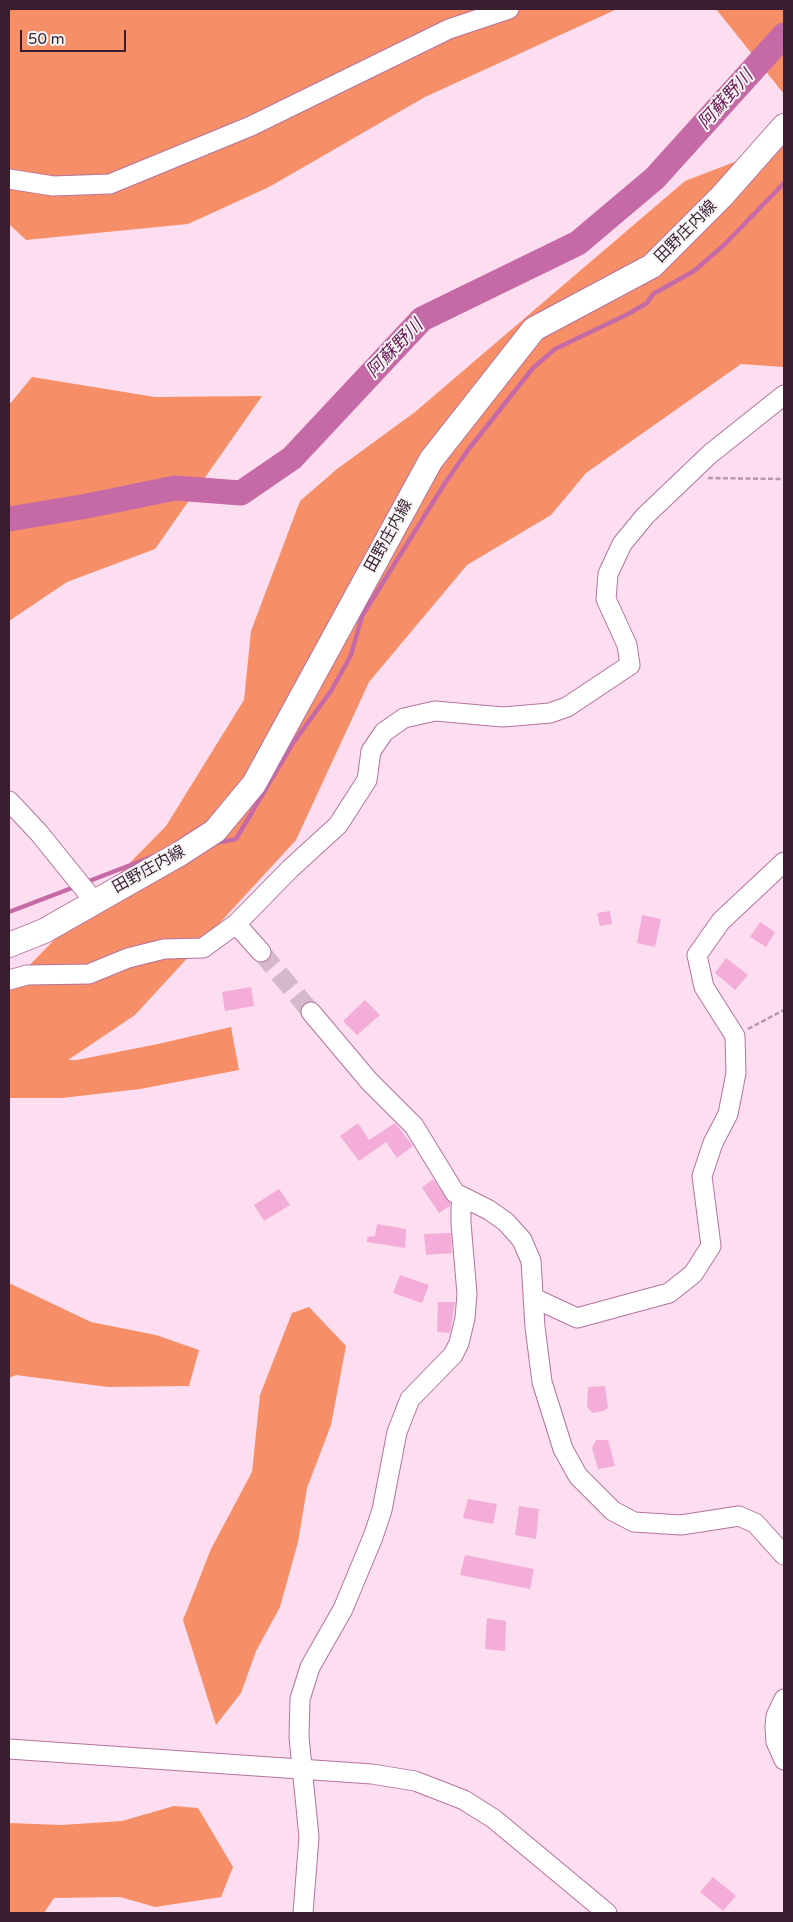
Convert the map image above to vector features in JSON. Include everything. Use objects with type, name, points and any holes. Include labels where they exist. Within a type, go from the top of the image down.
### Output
[{"type":"main road","name":"田野庄内線","points":[[9,945],[44,931],[181,853],[215,831],[254,784],[431,460],[534,329],[652,266],[722,196],[784,126]]},
{"type":"street","points":[[9,179],[53,186],[110,184],[268,118],[448,29],[509,9]]},
{"type":"street","points":[[9,980],[27,974],[89,974],[128,958],[164,949],[203,948],[236,924],[290,869],[338,825],[367,780],[371,751],[384,732],[404,718],[435,711],[503,717],[550,713],[566,706],[630,665],[627,645],[606,599],[608,574],[622,544],[645,516],[710,454],[784,395]]},
{"type":"street","points":[[9,801],[39,833],[94,901]]},
{"type":"street","points":[[534,1298],[577,1318],[669,1293],[693,1274],[711,1246],[702,1176],[713,1143],[728,1114],[736,1073],[735,1036],[704,988],[697,955],[721,921],[784,862]]},
{"type":"street","points":[[236,924],[260,952]]},
{"type":"street","points":[[311,1012],[369,1081],[414,1126],[435,1157],[450,1187],[464,1198],[489,1210],[506,1222],[522,1240],[531,1261],[540,1371],[554,1425],[563,1449],[578,1476],[604,1503],[623,1517],[646,1524],[681,1525],[732,1517],[744,1518],[755,1524],[784,1555]]},
{"type":"street","points":[[303,1913],[309,1837],[299,1717],[300,1698],[304,1683],[343,1609],[373,1537],[382,1510],[397,1432],[410,1399],[453,1355],[459,1343],[466,1318],[467,1294],[461,1223],[461,1206],[464,1198]]},
{"type":"street","points":[[784,1699],[776,1716],[775,1727],[776,1742],[784,1760]]},
{"type":"street","points":[[9,1749],[303,1769],[408,1779],[442,1790],[464,1800],[505,1827],[607,1913]]},
{"type":"path","points":[[686,478],[784,479]]},
{"type":"path","points":[[735,1036],[784,1010]]},
{"type":"shaded area","points":[[9,9],[617,9],[425,97],[269,187],[188,224],[26,240],[9,224]]},
{"type":"shaded area","points":[[716,9],[784,9],[784,94]]},
{"type":"shaded area","points":[[784,143],[784,367],[741,364],[586,473],[551,515],[467,565],[369,682],[296,840],[135,1015],[68,1060],[77,1060],[158,1044],[231,1027],[239,1070],[140,1089],[62,1098],[9,1098],[9,986],[166,826],[244,700],[251,631],[300,501],[337,469],[415,412],[685,181]]},
{"type":"shaded area","points":[[32,377],[155,397],[262,396],[155,549],[67,582],[9,621],[9,405]]},
{"type":"shaded area","points":[[9,1283],[91,1322],[156,1335],[199,1350],[189,1386],[108,1387],[16,1375],[9,1378]]},
{"type":"shaded area","points":[[309,1307],[346,1346],[331,1425],[307,1488],[298,1542],[280,1607],[256,1651],[241,1693],[216,1725],[183,1620],[211,1549],[252,1472],[260,1395],[292,1313]]},
{"type":"shaded area","points":[[174,1806],[198,1808],[233,1867],[221,1897],[155,1907],[120,1897],[54,1898],[44,1913],[9,1913],[9,1823],[61,1825],[122,1821]]},
{"type":"building","points":[[610,911],[612,924],[600,926],[597,913]]},
{"type":"building","points":[[642,915],[661,919],[655,947],[637,943]]},
{"type":"building","points":[[760,922],[775,932],[766,947],[750,937]]},
{"type":"building","points":[[726,958],[748,975],[735,990],[715,973]]},
{"type":"building","points":[[251,987],[254,1006],[225,1011],[222,992]]},
{"type":"building","points":[[365,1000],[380,1015],[357,1035],[343,1021]]},
{"type":"building","points":[[358,1123],[369,1140],[395,1123],[413,1146],[397,1158],[386,1142],[359,1161],[340,1136]]},
{"type":"building","points":[[433,1179],[450,1203],[450,1206],[439,1213],[422,1188]]},
{"type":"building","points":[[279,1189],[290,1205],[264,1221],[254,1205]]},
{"type":"building","points":[[377,1224],[406,1229],[405,1248],[367,1242],[367,1237],[375,1236]]},
{"type":"building","points":[[451,1233],[452,1253],[426,1255],[424,1234]]},
{"type":"building","points":[[400,1275],[429,1285],[422,1303],[393,1293]]},
{"type":"building","points":[[438,1302],[455,1302],[450,1333],[437,1332]]},
{"type":"building","points":[[605,1386],[608,1408],[604,1411],[592,1413],[587,1406],[588,1387]]},
{"type":"building","points":[[596,1440],[608,1440],[615,1466],[598,1469],[592,1448]]},
{"type":"building","points":[[468,1499],[497,1504],[493,1524],[463,1518]]},
{"type":"building","points":[[519,1506],[539,1509],[536,1539],[515,1535]]},
{"type":"building","points":[[465,1555],[534,1569],[530,1589],[460,1575]]},
{"type":"building","points":[[487,1618],[506,1621],[505,1651],[485,1649]]},
{"type":"building","points":[[713,1877],[736,1896],[723,1911],[700,1892]]},
{"type":"waterway","name":"阿蘇野川","points":[[9,519],[87,506],[175,488],[241,493],[292,458],[422,319],[578,243],[655,178],[784,35]]},
{"type":"waterway","points":[[215,843],[236,839],[293,743],[331,691],[351,655],[362,616],[445,483],[468,450],[533,368],[555,349],[628,314],[647,303],[653,294],[694,271],[725,244],[784,183]]},
{"type":"waterway","points":[[84,883],[154,856]]},
{"type":"waterway","points":[[9,912],[77,886]]},
{"type":"tunnel","points":[[261,952],[311,1012]]}]
